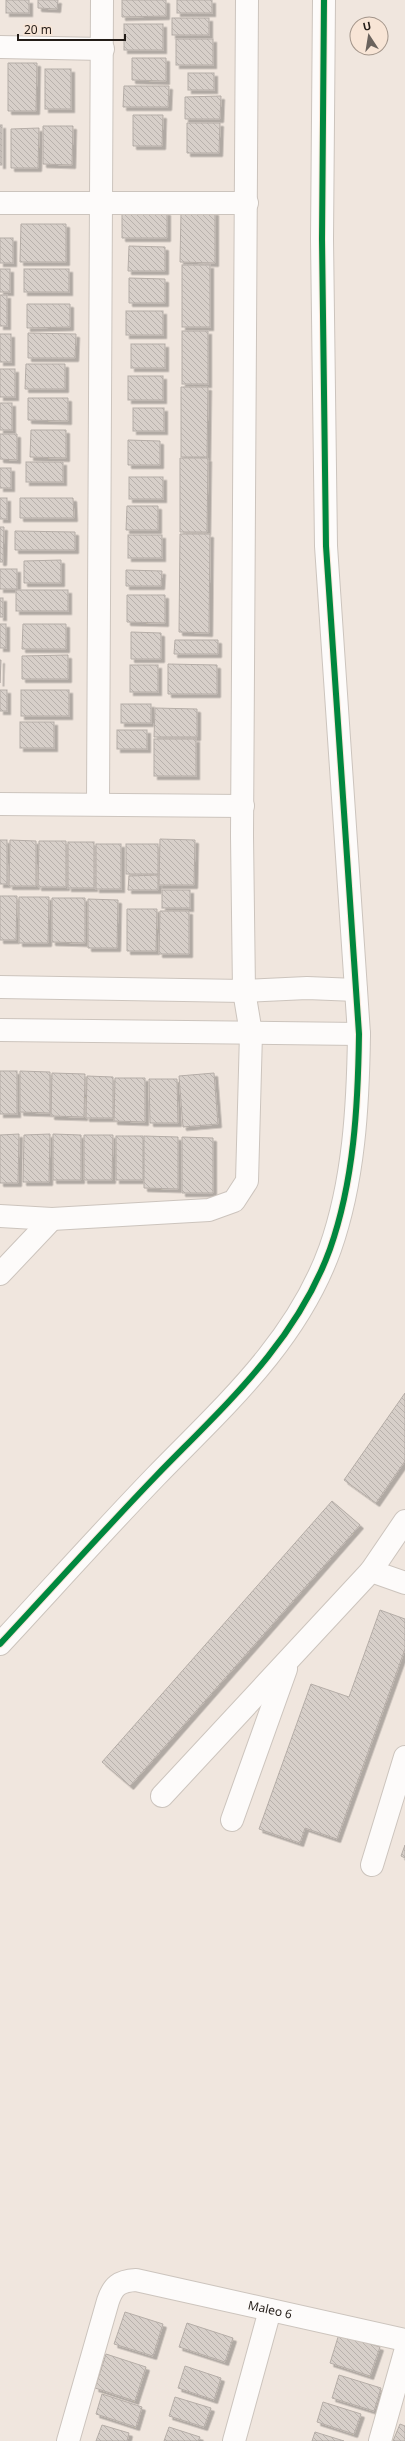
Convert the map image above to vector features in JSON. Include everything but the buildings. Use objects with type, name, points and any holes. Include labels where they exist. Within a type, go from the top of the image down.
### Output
[{"type":"street","points":[[98,804],[103,49],[102,0]]},
{"type":"street","points":[[0,1216],[52,1219],[208,1210],[234,1202],[247,1181],[251,1033],[244,990],[243,806],[247,202],[246,0]]},
{"type":"street","points":[[0,1644],[156,1476],[231,1401],[270,1354],[305,1303],[330,1249],[345,1188],[358,1110],[359,1034],[326,546],[322,239],[324,0]]},
{"type":"street","points":[[0,47],[103,49]]},
{"type":"street","points":[[0,203],[102,204],[247,202]]},
{"type":"street","points":[[0,804],[243,806]]},
{"type":"street","points":[[0,987],[244,990],[307,988],[356,990]]},
{"type":"street","points":[[0,1030],[359,1034]]},
{"type":"street","points":[[0,1274],[52,1219]]},
{"type":"street","points":[[162,1796],[371,1571],[405,1521]]},
{"type":"street","points":[[371,1571],[405,1583]]},
{"type":"street","points":[[232,1820],[289,1659]]},
{"type":"street","points":[[372,1865],[405,1757]]},
{"type":"street","name":"Maleo 6","points":[[68,2441],[111,2292],[121,2282],[136,2280],[405,2340]]},
{"type":"street","points":[[234,2441],[270,2310]]},
{"type":"street","points":[[380,2441],[405,2352]]},
{"type":"cycle path","points":[[0,1644],[136,1497],[232,1399],[278,1344],[316,1283],[330,1249],[345,1197],[356,1116],[359,1034],[326,546],[322,239],[324,0]]}]
